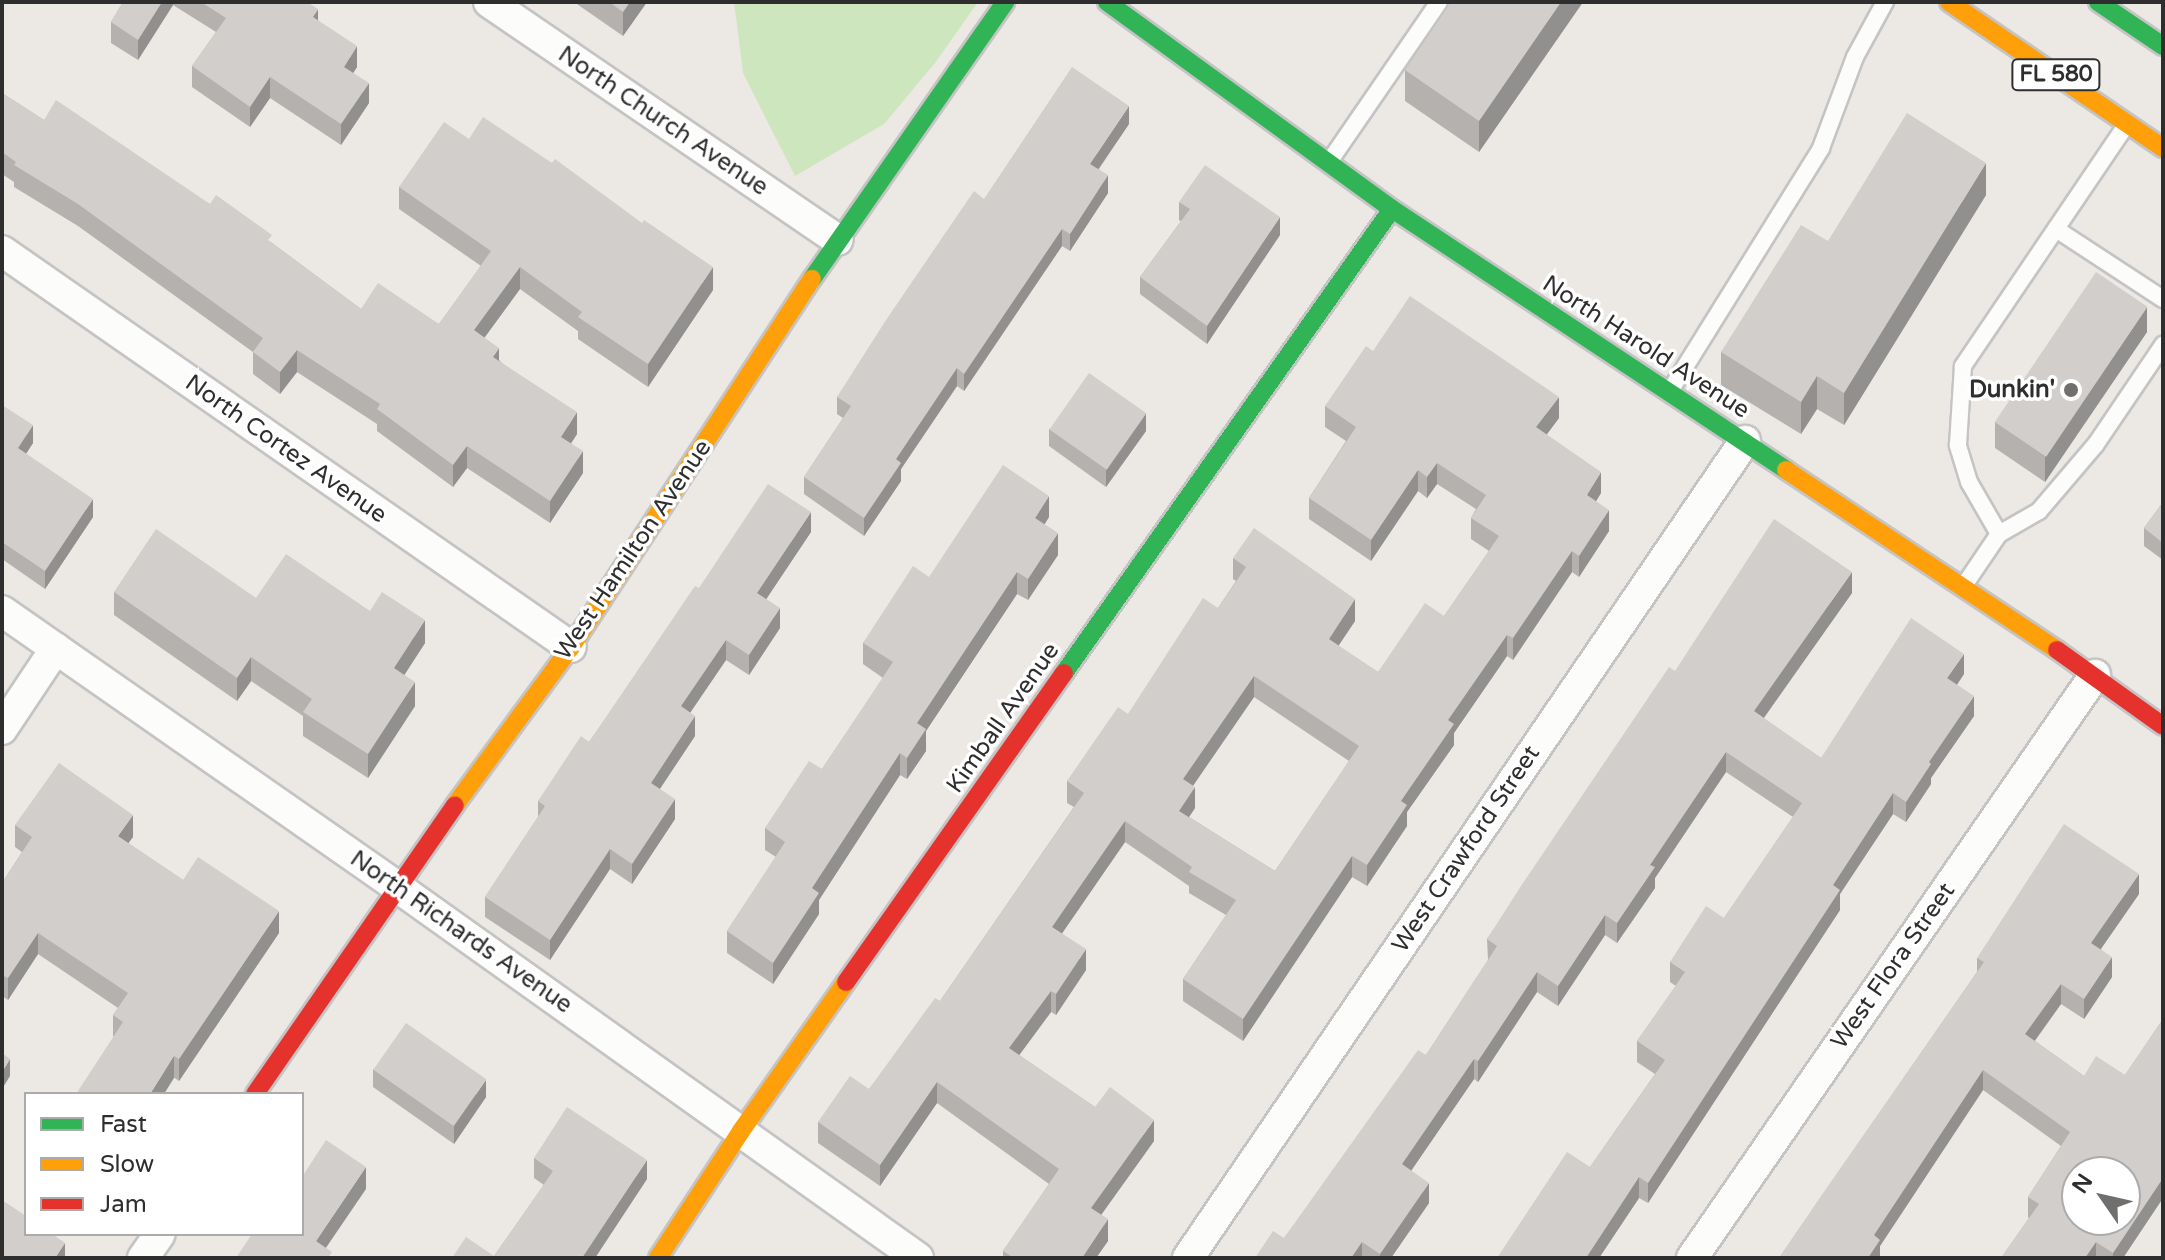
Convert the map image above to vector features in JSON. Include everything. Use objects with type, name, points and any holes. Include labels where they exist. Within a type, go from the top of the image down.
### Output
[{"type":"street","name":"North Church Avenue","points":[[489,2],[838,240]]},
{"type":"street","name":"West Hamilton Avenue","points":[[256,1092],[396,886],[571,647],[838,240],[1005,2]]},
{"type":"street","name":"North Harold Avenue","points":[[1107,2],[1392,209],[2095,675],[2163,726]]},
{"type":"street","name":"FL 580","points":[[1949,2],[2163,148]]},
{"type":"street","points":[[2098,2],[2163,46]]},
{"type":"street","points":[[2127,124],[2163,131]]},
{"type":"street","name":"Kimball Avenue","points":[[658,1258],[741,1131],[1392,209]]},
{"type":"street","name":"North Cortez Avenue","points":[[2,251],[571,647]]},
{"type":"street","name":"West Crawford Street","points":[[1188,1258],[1745,441]]},
{"type":"street","name":"North Richards Avenue","points":[[2,611],[396,886],[918,1258]]},
{"type":"street","points":[[2,729],[56,648]]},
{"type":"street","name":"West Flora Street","points":[[1692,1258],[2095,675]]},
{"type":"street","points":[[143,1258],[159,1236]]},
{"type":"lane","points":[[1329,162],[1439,2]]},
{"type":"lane","points":[[1670,391],[1821,148],[1855,57],[1885,2]]},
{"type":"lane","points":[[1999,534],[1969,482],[1958,445],[1963,366],[2127,124]]},
{"type":"lane","points":[[2056,229],[2163,299]]},
{"type":"lane","points":[[1963,587],[1999,534],[2039,511],[2096,444],[2163,345]]},
{"type":"green space","points":[[734,2],[978,2],[935,63],[884,124],[795,176],[743,73]]},
{"type":"building","points":[[123,2],[162,2],[138,40],[111,22]]},
{"type":"building","points":[[201,2],[307,2],[318,9],[313,17],[357,46],[344,67],[369,83],[341,124],[270,77],[250,107],[192,66],[226,18]]},
{"type":"building","points":[[609,2],[630,2],[623,12]]},
{"type":"building","points":[[1451,2],[1561,2],[1479,121],[1405,70]]},
{"type":"building","points":[[1072,67],[1129,106],[1090,164],[1108,175],[1070,234],[1062,229],[964,374],[957,368],[896,459],[901,463],[864,518],[804,477],[851,406],[837,397],[974,191],[984,199]]},
{"type":"building","points":[[2,93],[44,120],[56,100],[210,204],[216,195],[272,235],[268,240],[361,309],[378,283],[439,324],[491,251],[399,187],[444,122],[469,139],[483,117],[552,163],[555,159],[642,223],[644,220],[713,267],[648,364],[578,317],[582,312],[520,267],[474,330],[499,348],[493,357],[577,412],[561,437],[583,451],[550,501],[467,446],[453,465],[377,409],[380,404],[297,350],[280,372],[253,352],[263,338],[78,204],[14,165],[16,162],[2,152]]},
{"type":"building","points":[[1907,113],[1986,163],[1844,393],[1817,376],[1801,402],[1721,352],[1801,225],[1828,241]]},
{"type":"building","points":[[1205,165],[1280,217],[1207,326],[1140,277],[1190,209],[1179,202]]},
{"type":"building","name":"Dunkin'","points":[[2096,272],[2147,307],[2046,457],[1995,422]]},
{"type":"building","points":[[1410,296],[1559,397],[1536,427],[1601,472],[1587,495],[1609,510],[1579,556],[1572,551],[1513,638],[1507,635],[1448,720],[1454,724],[1401,801],[1407,805],[1367,865],[1352,856],[1243,1019],[1183,979],[1236,900],[1189,872],[1192,867],[1125,821],[1052,927],[1086,949],[1056,994],[1051,991],[1009,1048],[1095,1107],[1110,1087],[1154,1120],[1091,1208],[1108,1219],[1082,1258],[1014,1258],[1003,1251],[1059,1169],[937,1082],[880,1165],[818,1122],[850,1076],[869,1089],[935,998],[940,1001],[1084,793],[1067,781],[1118,707],[1128,714],[1203,598],[1218,608],[1246,567],[1233,558],[1254,528],[1355,599],[1329,639],[1378,672],[1425,603],[1444,616],[1499,536],[1471,518],[1486,495],[1437,463],[1427,477],[1418,470],[1371,540],[1309,498],[1356,427],[1325,406],[1366,346],[1373,351]],"holes":[[[1254,676],[1359,746],[1275,871],[1179,811],[1195,787],[1183,779]]]},
{"type":"building","points":[[1089,373],[1146,413],[1107,470],[1049,430]]},
{"type":"building","points":[[2,405],[33,425],[18,448],[93,499],[45,571],[2,542]]},
{"type":"building","points":[[1003,465],[1049,496],[1035,518],[1058,533],[1028,579],[1017,572],[917,723],[926,729],[907,758],[900,753],[812,888],[819,893],[773,963],[727,931],[785,842],[765,828],[809,761],[822,769],[893,662],[863,643],[913,566],[929,577]]},
{"type":"building","points":[[768,484],[811,512],[757,593],[780,608],[749,655],[726,640],[681,706],[695,716],[651,783],[675,799],[632,864],[610,849],[550,940],[485,897],[545,806],[538,801],[581,736],[589,742],[695,586],[699,588]]},
{"type":"building","points":[[2163,502],[2163,543],[2144,528]]},
{"type":"building","points":[[1774,519],[1852,572],[1754,711],[1821,758],[1911,618],[1964,654],[1947,678],[1974,696],[1906,802],[1893,793],[1833,885],[1840,890],[1648,1183],[1639,1177],[1586,1258],[1497,1258],[1567,1152],[1590,1167],[1665,1060],[1637,1041],[1685,972],[1670,962],[1706,906],[1724,918],[1802,803],[1726,752],[1650,865],[1655,867],[1617,923],[1605,915],[1558,986],[1537,972],[1478,1061],[1474,1059],[1402,1164],[1429,1183],[1380,1254],[1362,1242],[1351,1258],[1255,1258],[1273,1231],[1284,1238],[1418,1050],[1426,1055],[1497,946],[1487,939],[1521,886],[1669,667],[1675,671]]},
{"type":"building","points":[[156,529],[256,598],[286,554],[370,611],[382,592],[425,620],[394,668],[415,682],[368,754],[303,712],[312,699],[251,657],[237,678],[114,592]]},
{"type":"building","points":[[59,763],[133,815],[118,836],[183,880],[198,857],[279,911],[179,1059],[174,1056],[151,1092],[77,1092],[123,1022],[113,1015],[128,993],[38,933],[8,978],[2,975],[2,883],[32,837],[15,825]]},
{"type":"building","points":[[2064,824],[2139,874],[2091,943],[2112,957],[2084,999],[2061,984],[2025,1034],[2084,1076],[2096,1056],[2125,1075],[2163,1019],[2163,1178],[2141,1211],[2141,1156],[2061,1156],[2061,1236],[2124,1236],[2113,1253],[2096,1242],[2085,1258],[2001,1258],[2039,1204],[2028,1197],[2070,1132],[1983,1070],[1874,1235],[1880,1240],[1868,1258],[1779,1258],[1819,1199],[1984,962],[1977,958]]},
{"type":"building","points":[[406,1023],[486,1079],[454,1126],[373,1070]]},
{"type":"building","points":[[2,1053],[10,1059],[2,1072]]},
{"type":"building","points":[[567,1107],[647,1160],[582,1258],[452,1258],[466,1237],[494,1256],[553,1171],[534,1158]]},
{"type":"building","points":[[326,1140],[366,1167],[316,1241],[332,1252],[328,1258],[236,1258],[251,1236],[304,1236],[304,1174]]},
{"type":"building","points":[[2,1200],[24,1215],[24,1236],[55,1236],[65,1243],[55,1258],[2,1258]]},
{"type":"traffic: fast","points":[[812,279],[1005,2]]},
{"type":"traffic: fast","points":[[1107,2],[1392,209],[1786,470]]},
{"type":"traffic: fast","points":[[2098,2],[2163,46]]},
{"type":"traffic: fast","points":[[1064,673],[1392,209]]},
{"type":"traffic: slow","points":[[1949,2],[2163,148]]},
{"type":"traffic: slow","points":[[455,805],[571,647],[812,279]]},
{"type":"traffic: slow","points":[[1786,470],[2057,650]]},
{"type":"traffic: slow","points":[[658,1258],[741,1131],[846,982]]},
{"type":"traffic: jam","points":[[2057,650],[2163,726]]},
{"type":"traffic: jam","points":[[846,982],[1064,673]]},
{"type":"traffic: jam","points":[[256,1092],[455,805]]},
{"type":"place","name":"Dunkin'","points":[[2071,390]]}]
